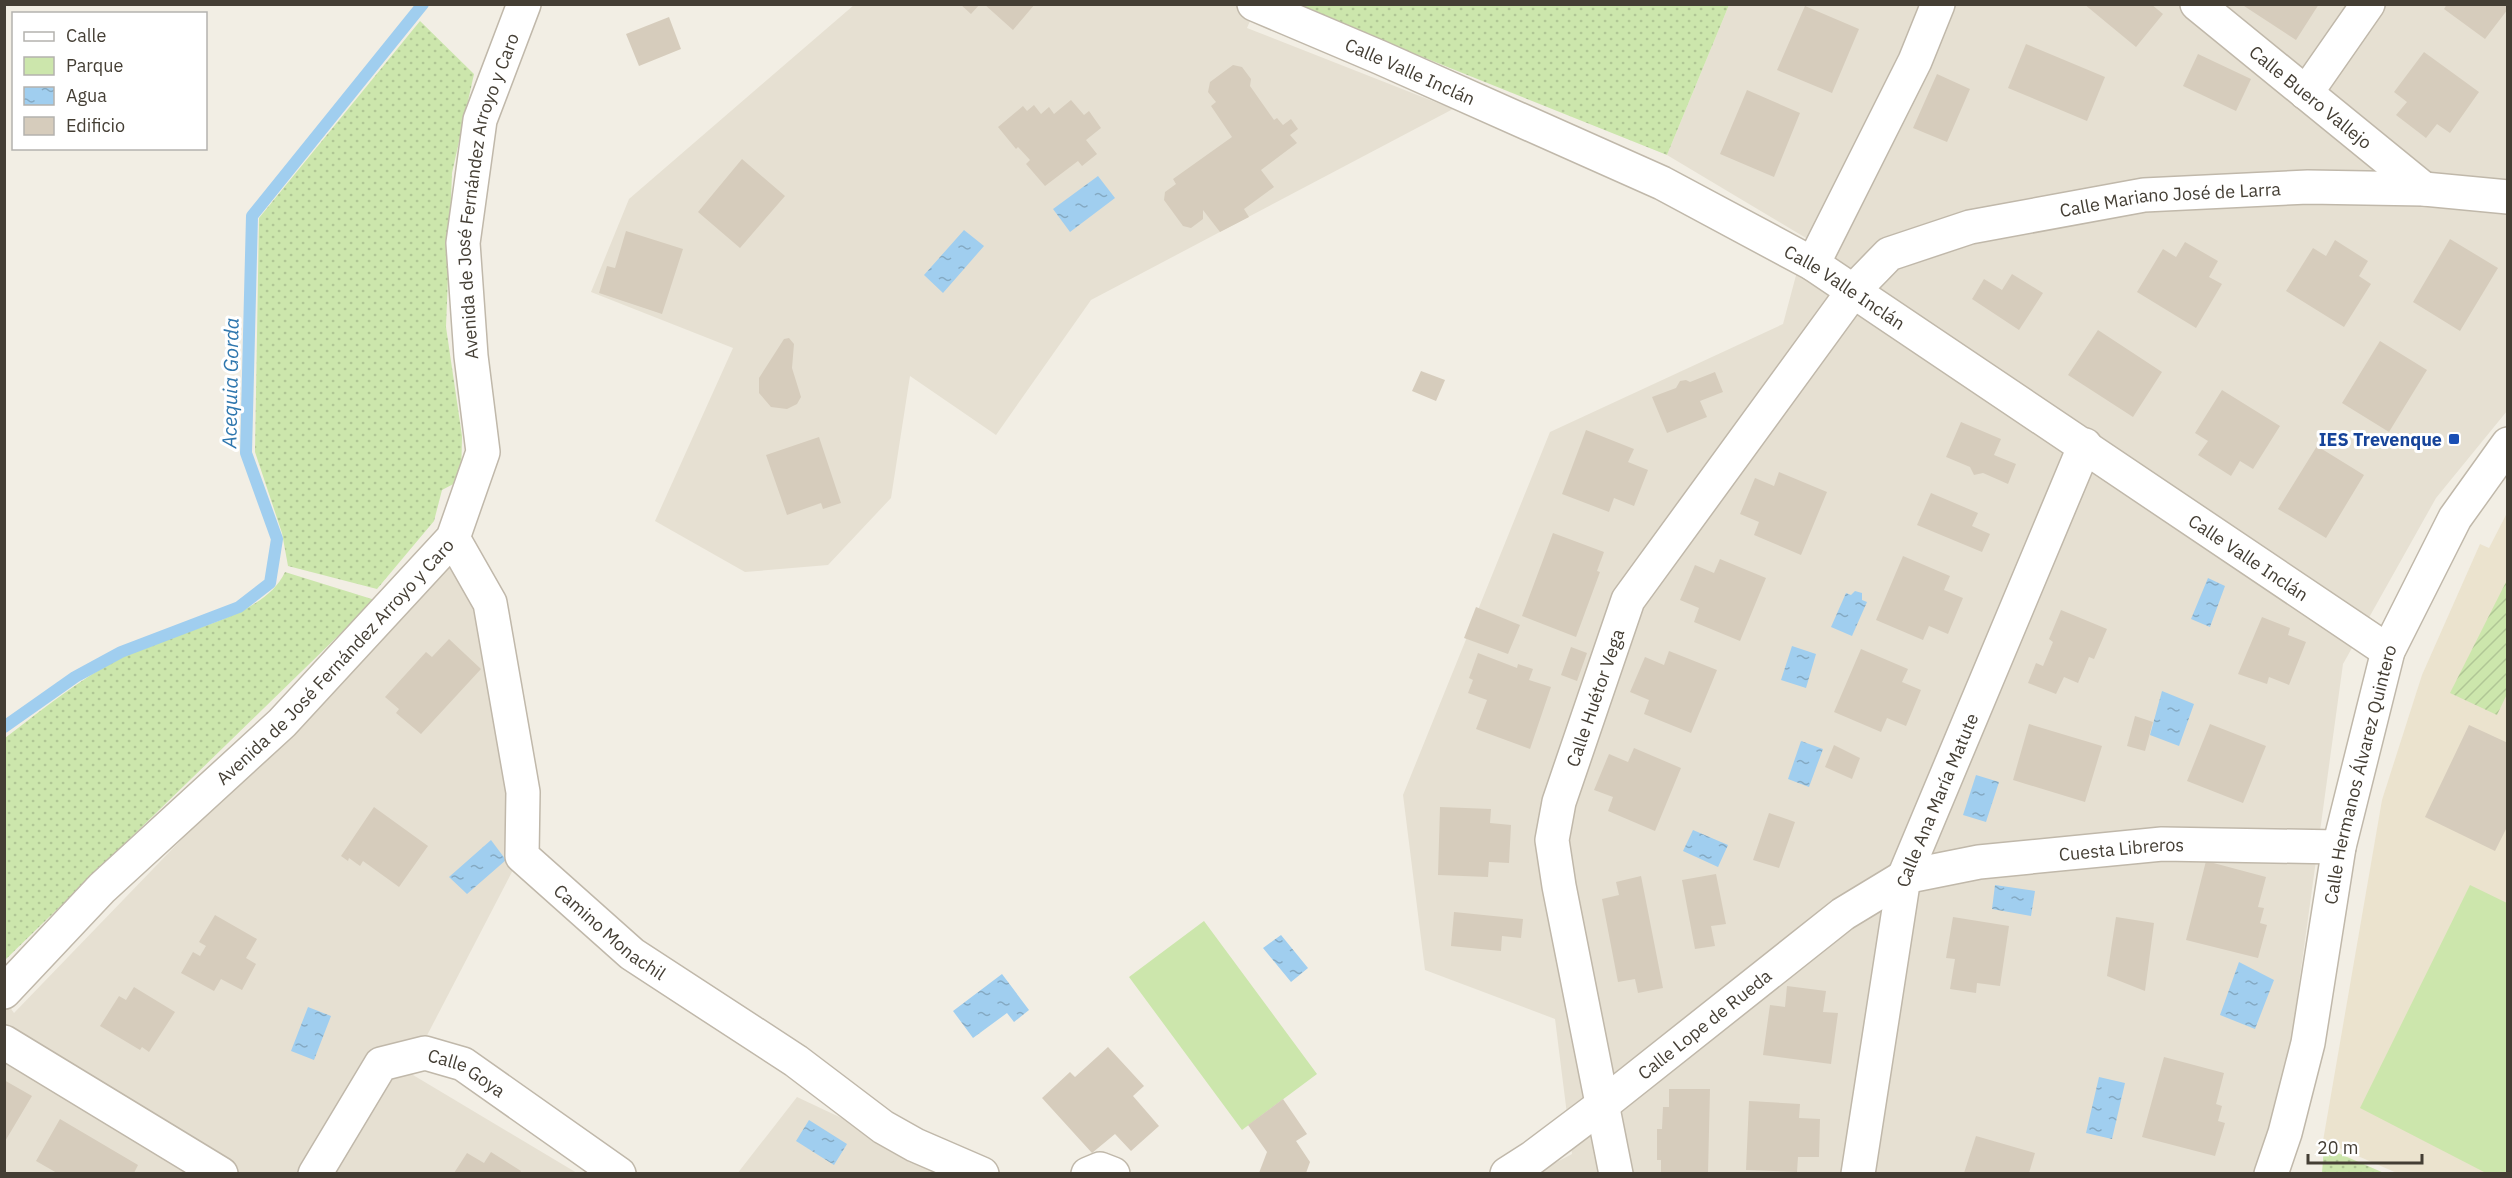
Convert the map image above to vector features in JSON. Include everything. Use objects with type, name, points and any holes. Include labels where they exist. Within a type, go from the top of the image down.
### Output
[{"type":"street","name":"Avenida de José Fernández Arroyo y Caro","points":[[6,989],[102,888],[282,723],[453,538],[483,452],[471,356],[463,243],[480,120],[524,4]]},
{"type":"street","name":"Calle Valle Inclán","points":[[1254,4],[1662,183],[1813,264],[2388,651]]},
{"type":"street","points":[[1813,264],[1915,61],[1938,4]]},
{"type":"street","name":"Calle Buero Vallejo","points":[[2197,4],[2424,189]]},
{"type":"street","points":[[2306,93],[2368,4]]},
{"type":"street","name":"Calle Mariano José de Larra","points":[[1854,290],[1889,254],[1970,227],[2144,195],[2307,187],[2424,189],[2508,197]]},
{"type":"street","name":"Calle Huétor Vega","points":[[1616,1173],[1552,840],[1559,802],[1628,600],[1854,290]]},
{"type":"street","name":"Calle Hermanos Álvarez Quintero","points":[[2285,1133],[2308,1043],[2339,847],[2388,651],[2455,518],[2508,444]]},
{"type":"street","name":"Calle Ana María Matute","points":[[1858,1173],[1904,877],[2085,445]]},
{"type":"street","name":"Camino Monachil","points":[[453,538],[490,603],[523,792],[522,856],[632,954],[796,1061],[883,1127],[915,1145],[982,1173]]},
{"type":"street","name":"Cuesta Libreros","points":[[1904,877],[1979,862],[2162,844],[2339,847]]},
{"type":"street","name":"Calle Lope de Rueda","points":[[1507,1173],[1532,1158],[1602,1106],[1843,914],[1904,877]]},
{"type":"street","points":[[4,1042],[221,1173]]},
{"type":"street","name":"Calle Goya","points":[[315,1173],[381,1064],[425,1053],[463,1064],[619,1173]]},
{"type":"street","points":[[2271,1173],[2285,1133]]},
{"type":"street","points":[[2280,1173],[2285,1133]]},
{"type":"street","points":[[1088,1173],[1100,1169],[1113,1173]]},
{"type":"shaded area","points":[[854,5],[1257,5],[1247,28],[1453,109],[1091,300],[996,435],[910,376],[891,498],[828,565],[745,572],[655,521],[733,348],[591,292],[629,199]]},
{"type":"shaded area","points":[[1729,5],[2507,5],[2507,411],[2436,498],[2343,664],[2273,1173],[1536,1173],[1572,1154],[1555,1019],[1425,970],[1403,795],[1550,432],[1783,324],[1806,238],[1667,155]]},
{"type":"shaded area","points":[[2507,513],[2507,1173],[2397,1173],[2323,1141],[2382,800],[2422,675],[2480,544],[2489,548]]},
{"type":"shaded area","points":[[454,557],[489,630],[513,870],[408,1072],[577,1173],[5,1173],[4,999],[14,1013]]},
{"type":"shaded area","points":[[797,1097],[952,1170],[963,1174],[737,1174]]},
{"type":"green space","points":[[1293,5],[1729,5],[1667,155]]},
{"type":"green space","points":[[420,21],[474,74],[452,173],[446,327],[462,436],[461,480],[442,490],[434,521],[377,589],[288,566],[282,533],[255,452],[259,218]]},
{"type":"green space","points":[[285,572],[375,600],[5,960],[5,738],[76,685],[121,657],[140,648],[212,624],[257,602],[274,589]]},
{"type":"green space","points":[[2507,580],[2507,694],[2497,715],[2450,693]]},
{"type":"green space","points":[[2470,885],[2507,903],[2507,1173],[2486,1173],[2360,1108]]},
{"type":"green space","points":[[1204,921],[1317,1074],[1242,1130],[1129,977]]},
{"type":"green space","points":[[2324,1147],[2384,1173],[2322,1173]]},
{"type":"water","points":[[1098,176],[1115,198],[1070,232],[1053,209]]},
{"type":"water","points":[[964,230],[984,246],[943,293],[924,275]]},
{"type":"water","points":[[2208,578],[2225,586],[2210,627],[2191,619]]},
{"type":"water","points":[[1855,591],[1862,593],[1862,600],[1867,602],[1852,636],[1831,627],[1846,593],[1851,595]]},
{"type":"water","points":[[1792,646],[1816,654],[1806,688],[1781,680]]},
{"type":"water","points":[[2162,691],[2194,704],[2179,746],[2150,735]]},
{"type":"water","points":[[1801,741],[1823,749],[1809,787],[1788,779]]},
{"type":"water","points":[[1976,775],[1999,782],[1986,822],[1963,815]]},
{"type":"water","points":[[1693,830],[1728,845],[1718,867],[1683,851]]},
{"type":"water","points":[[491,840],[506,860],[467,894],[449,877]]},
{"type":"water","points":[[1995,885],[2035,891],[2031,916],[1992,909]]},
{"type":"water","points":[[1281,935],[1308,968],[1291,982],[1263,948]]},
{"type":"water","points":[[2239,962],[2274,980],[2255,1029],[2220,1015]]},
{"type":"water","points":[[1002,974],[1029,1010],[1014,1022],[1007,1013],[973,1038],[953,1011]]},
{"type":"water","points":[[308,1007],[331,1016],[314,1060],[291,1051]]},
{"type":"water","points":[[2099,1077],[2125,1083],[2112,1139],[2086,1133]]},
{"type":"water","points":[[809,1120],[847,1144],[834,1165],[796,1141]]},
{"type":"building","points":[[960,4],[980,4],[971,14]]},
{"type":"building","points":[[984,4],[1035,4],[1013,30]]},
{"type":"building","points":[[2084,4],[2151,4],[2163,14],[2136,47]]},
{"type":"building","points":[[2241,4],[2319,4],[2296,40]]},
{"type":"building","points":[[2447,4],[2508,4],[2508,9],[2485,39],[2444,9]]},
{"type":"building","points":[[1805,6],[1859,29],[1832,93],[1777,70]]},
{"type":"building","points":[[669,17],[681,49],[639,66],[626,34]]},
{"type":"building","points":[[2026,44],[2105,77],[2087,121],[2008,88]]},
{"type":"building","points":[[2424,52],[2479,92],[2450,133],[2437,124],[2426,138],[2396,115],[2407,102],[2394,92]]},
{"type":"building","points":[[2198,54],[2251,79],[2236,111],[2183,86]]},
{"type":"building","points":[[1233,65],[1242,67],[1251,79],[1250,86],[1274,120],[1277,118],[1283,125],[1291,119],[1298,129],[1290,135],[1297,143],[1261,170],[1274,187],[1244,209],[1249,217],[1220,232],[1203,210],[1203,219],[1191,228],[1183,226],[1164,200],[1165,192],[1176,184],[1173,179],[1232,137],[1211,106],[1216,102],[1208,92],[1210,82]]},
{"type":"building","points":[[1937,74],[1970,89],[1947,142],[1913,128]]},
{"type":"building","points":[[1747,90],[1800,113],[1774,177],[1720,154]]},
{"type":"building","points":[[1071,100],[1084,115],[1089,111],[1101,128],[1086,140],[1097,154],[1082,166],[1078,161],[1045,186],[1026,164],[1030,160],[1018,147],[1016,149],[998,127],[1023,106],[1027,111],[1034,105],[1041,114],[1049,107],[1054,114]]},
{"type":"building","points":[[742,159],[785,196],[740,248],[698,212]]},
{"type":"building","points":[[626,231],[683,249],[662,314],[599,293],[607,266],[615,268]]},
{"type":"building","points":[[2450,239],[2498,268],[2460,331],[2413,302]]},
{"type":"building","points":[[2335,240],[2368,261],[2359,276],[2371,284],[2344,327],[2286,291],[2313,248],[2326,256]]},
{"type":"building","points":[[2185,242],[2218,261],[2209,277],[2222,284],[2196,328],[2137,292],[2163,249],[2176,257]]},
{"type":"building","points":[[2012,274],[2043,293],[2019,330],[1972,299],[1984,279],[2002,290]]},
{"type":"building","points":[[2098,330],[2162,372],[2133,417],[2068,375]]},
{"type":"building","points":[[789,338],[794,344],[792,368],[801,397],[797,404],[787,409],[771,407],[759,393],[759,378],[784,339]]},
{"type":"building","points":[[2380,341],[2427,370],[2389,432],[2342,403]]},
{"type":"building","points":[[1421,371],[1445,380],[1436,401],[1412,391]]},
{"type":"building","points":[[1715,372],[1723,392],[1700,401],[1707,417],[1667,433],[1652,397],[1676,388],[1680,381],[1690,382]]},
{"type":"building","points":[[2222,390],[2280,426],[2253,469],[2240,461],[2231,476],[2198,455],[2208,441],[2195,433]]},
{"type":"building","points":[[1961,422],[2001,439],[1994,455],[2016,464],[2008,484],[1983,473],[1974,475],[1970,467],[1946,457]]},
{"type":"building","points":[[1586,430],[1634,449],[1628,462],[1648,470],[1634,506],[1614,498],[1609,512],[1562,494]]},
{"type":"building","points":[[819,437],[841,503],[823,509],[821,503],[787,515],[766,455]]},
{"type":"building","points":[[2317,446],[2364,475],[2326,538],[2278,509]]},
{"type":"building","points":[[1779,472],[1827,492],[1801,555],[1754,535],[1759,522],[1740,514],[1755,478],[1774,486]]},
{"type":"building","points":[[1931,493],[1978,513],[1972,526],[1990,534],[1982,552],[1917,525]]},
{"type":"building","points":[[1553,533],[1604,552],[1597,571],[1600,572],[1576,637],[1522,616]]},
{"type":"building","points":[[1903,556],[1950,576],[1944,590],[1963,598],[1948,634],[1929,626],[1923,640],[1876,620]]},
{"type":"building","points":[[1720,559],[1766,578],[1740,641],[1694,622],[1699,608],[1680,600],[1695,565],[1714,573]]},
{"type":"building","points":[[1476,607],[1520,625],[1508,654],[1464,638]]},
{"type":"building","points":[[2061,610],[2107,629],[2094,659],[2089,657],[2078,683],[2064,677],[2056,694],[2028,683],[2036,663],[2043,666],[2053,642],[2049,639]]},
{"type":"building","points":[[2262,617],[2290,628],[2288,635],[2306,642],[2289,685],[2269,677],[2267,684],[2238,674]]},
{"type":"building","points":[[449,639],[481,669],[421,734],[396,713],[399,709],[385,697],[426,652],[432,657]]},
{"type":"building","points":[[1571,647],[1587,653],[1577,681],[1561,675]]},
{"type":"building","points":[[1861,649],[1908,669],[1902,682],[1921,690],[1906,726],[1887,718],[1881,732],[1834,712]]},
{"type":"building","points":[[1669,651],[1717,670],[1691,733],[1644,714],[1649,700],[1630,692],[1645,657],[1664,665]]},
{"type":"building","points":[[1478,653],[1517,668],[1518,664],[1533,669],[1529,680],[1551,687],[1530,749],[1476,729],[1487,700],[1468,693],[1473,680],[1469,678]]},
{"type":"building","points":[[2135,716],[2153,722],[2145,751],[2127,746]]},
{"type":"building","points":[[2029,724],[2102,746],[2085,802],[2013,780]]},
{"type":"building","points":[[2210,724],[2266,746],[2243,803],[2187,781]]},
{"type":"building","points":[[2469,725],[2508,743],[2508,825],[2495,851],[2425,817]]},
{"type":"building","points":[[1834,745],[1860,758],[1852,779],[1825,767]]},
{"type":"building","points":[[1634,748],[1681,768],[1655,831],[1608,811],[1613,797],[1594,790],[1609,754],[1628,762]]},
{"type":"building","points":[[374,807],[428,846],[399,887],[363,861],[360,866],[349,858],[348,861],[341,856]]},
{"type":"building","points":[[1440,807],[1491,809],[1490,823],[1511,825],[1509,863],[1489,862],[1488,877],[1438,875]]},
{"type":"building","points":[[1769,813],[1795,822],[1779,868],[1753,860]]},
{"type":"building","points":[[2206,861],[2266,877],[2258,907],[2264,908],[2260,923],[2267,925],[2258,958],[2186,940]]},
{"type":"building","points":[[1716,874],[1726,924],[1711,926],[1715,946],[1695,949],[1682,880]]},
{"type":"building","points":[[1641,876],[1663,988],[1638,993],[1635,979],[1618,982],[1602,899],[1619,895],[1616,882]]},
{"type":"building","points":[[1454,912],[1523,919],[1521,938],[1502,936],[1501,951],[1451,946]]},
{"type":"building","points":[[215,915],[257,939],[246,958],[256,964],[242,990],[221,979],[214,991],[181,973],[193,952],[200,956],[206,946],[199,942]]},
{"type":"building","points":[[1953,917],[2009,926],[2000,986],[1977,983],[1976,993],[1950,989],[1955,959],[1946,958]]},
{"type":"building","points":[[2116,917],[2154,923],[2145,991],[2107,976]]},
{"type":"building","points":[[1787,986],[1826,991],[1823,1012],[1838,1013],[1831,1064],[1763,1055],[1770,1005],[1785,1007]]},
{"type":"building","points":[[134,987],[175,1012],[149,1052],[142,1047],[140,1050],[100,1026],[119,996],[126,1000]]},
{"type":"building","points":[[1108,1047],[1144,1086],[1133,1096],[1159,1126],[1131,1151],[1115,1134],[1092,1153],[1042,1098],[1070,1072],[1075,1077]]},
{"type":"building","points":[[2164,1057],[2224,1073],[2216,1104],[2222,1106],[2218,1121],[2225,1123],[2215,1156],[2142,1137]]},
{"type":"building","points":[[4,1080],[32,1096],[4,1143]]},
{"type":"building","points":[[1669,1089],[1710,1089],[1708,1173],[1661,1173],[1661,1160],[1657,1160],[1657,1129],[1662,1129],[1663,1107],[1669,1107]]},
{"type":"building","points":[[1283,1099],[1307,1134],[1296,1141],[1310,1162],[1306,1173],[1259,1173],[1267,1152],[1248,1125]]},
{"type":"building","points":[[1749,1101],[1800,1104],[1799,1118],[1820,1119],[1819,1157],[1798,1157],[1797,1172],[1746,1170]]},
{"type":"building","points":[[60,1119],[138,1165],[134,1173],[57,1173],[36,1161]]},
{"type":"building","points":[[1976,1136],[2035,1153],[2029,1173],[1964,1173]]},
{"type":"building","points":[[491,1152],[521,1171],[520,1173],[454,1173],[467,1153],[484,1163]]},
{"type":"waterway","name":"Acequia Gorda","points":[[4,727],[75,677],[121,652],[239,607],[270,583],[277,539],[246,453],[252,216],[423,4]]},
{"type":"place","name":"IES Trevenque","points":[[2454,439]]}]
